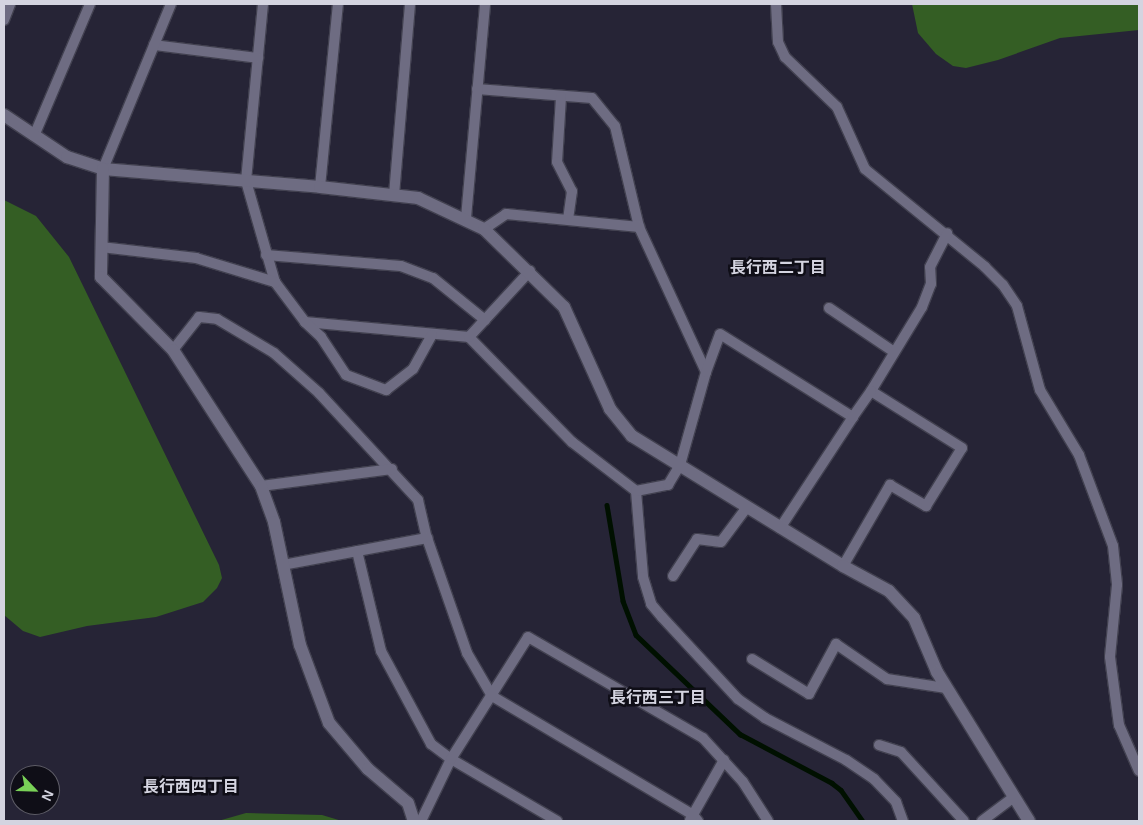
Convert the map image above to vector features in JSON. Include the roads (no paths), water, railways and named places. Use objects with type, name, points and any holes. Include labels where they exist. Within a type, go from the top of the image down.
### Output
[{"type":"street","points":[[4,20],[10,4]]},
{"type":"street","points":[[34,136],[90,4]]},
{"type":"street","points":[[171,4],[104,169],[101,276],[173,350],[261,486],[274,522],[300,645],[329,723],[368,769],[408,803],[414,821]]},
{"type":"street","points":[[263,4],[246,181],[274,282],[305,322],[321,337],[346,375],[386,390],[412,369],[432,335]]},
{"type":"street","points":[[320,186],[338,4]]},
{"type":"street","points":[[394,195],[410,4]]},
{"type":"street","points":[[466,218],[485,4]]},
{"type":"street","points":[[776,4],[778,42],[785,57],[837,107],[865,169],[947,233],[1003,285],[1017,306],[1040,390],[1079,455],[1113,546],[1117,585],[1110,657],[1119,725],[1139,771]]},
{"type":"street","points":[[154,45],[258,58]]},
{"type":"street","points":[[477,89],[592,98],[615,126],[639,227],[706,372]]},
{"type":"street","points":[[561,97],[558,162],[572,191],[568,220]]},
{"type":"street","points":[[4,115],[67,157],[104,169],[320,186],[418,198],[466,218],[484,229],[530,271],[564,306],[610,409],[632,436],[843,566],[889,591],[914,618],[946,688],[1029,821]]},
{"type":"street","points":[[484,229],[506,214],[639,227]]},
{"type":"street","points":[[780,528],[870,391],[922,307],[930,284],[930,267],[947,233]]},
{"type":"street","points":[[101,247],[196,258],[274,282]]},
{"type":"street","points":[[266,255],[401,266],[433,278],[484,320]]},
{"type":"street","points":[[469,337],[530,271]]},
{"type":"street","points":[[829,308],[894,352]]},
{"type":"street","points":[[173,350],[199,317],[224,323],[274,353],[311,386],[392,470],[418,500],[427,538],[467,653],[492,696],[694,819],[724,760]]},
{"type":"street","points":[[305,322],[469,337],[572,442],[636,491],[668,485],[680,465],[706,372],[720,334],[852,417]]},
{"type":"street","points":[[843,566],[890,485],[926,506],[962,448],[870,391]]},
{"type":"street","points":[[261,486],[392,470]]},
{"type":"street","points":[[636,491],[642,577],[651,604],[738,699],[765,718],[846,760],[874,779],[896,802],[903,821]]},
{"type":"street","points":[[673,576],[697,539],[721,542],[747,507]]},
{"type":"street","points":[[283,565],[427,538]]},
{"type":"street","points":[[357,551],[381,651],[431,744],[451,759],[557,821]]},
{"type":"street","points":[[421,821],[451,759],[528,637],[703,738],[743,782],[768,821]]},
{"type":"street","points":[[752,659],[809,694],[836,644],[887,678],[946,688]]},
{"type":"street","points":[[879,745],[901,752],[964,821]]},
{"type":"street","points":[[982,821],[1014,797]]},
{"type":"waterway","points":[[607,505],[623,601],[636,635],[740,734],[832,783],[841,790],[863,821]]},
{"type":"district","name":"長行西二丁目","points":[[778,268]]},
{"type":"district","name":"長行西三丁目","points":[[658,698]]},
{"type":"district","name":"長行西四丁目","points":[[191,787]]}]
